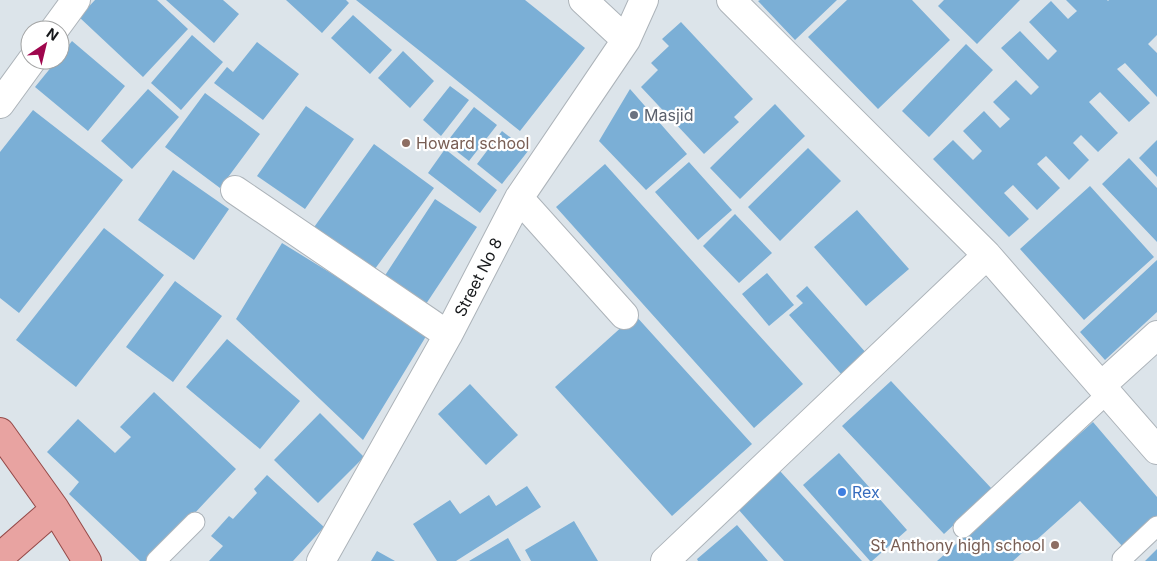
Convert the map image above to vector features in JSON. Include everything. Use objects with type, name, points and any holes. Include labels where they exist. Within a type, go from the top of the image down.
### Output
[{"type":"main road","points":[[0,432],[54,509],[87,561]]},
{"type":"main road","points":[[8,550],[54,509]]},
{"type":"street","points":[[61,20],[76,0]]},
{"type":"street","points":[[583,0],[626,40]]},
{"type":"street","name":"Street No 8","points":[[321,561],[448,335],[519,198],[626,40],[644,0]]},
{"type":"street","points":[[731,0],[987,255],[1157,450]]},
{"type":"street","points":[[0,104],[25,70]]},
{"type":"street","points":[[235,190],[448,335]]},
{"type":"street","points":[[519,198],[624,315]]},
{"type":"street","points":[[666,561],[987,255]]},
{"type":"street","points":[[1105,389],[1157,335]]},
{"type":"lane","points":[[963,528],[1105,389]]},
{"type":"lane","points":[[156,561],[195,522]]},
{"type":"lane","points":[[1122,559],[1157,526]]},
{"type":"building","points":[[95,0],[157,0],[188,29],[143,77],[79,17]]},
{"type":"building","points":[[166,0],[223,0],[239,14],[214,43]]},
{"type":"building","points":[[286,0],[346,0],[349,3],[322,33]]},
{"type":"building","points":[[356,0],[525,0],[585,48],[520,131]]},
{"type":"building","points":[[837,0],[795,40],[758,1]]},
{"type":"building","points":[[847,0],[912,0],[950,40],[878,109],[808,37]]},
{"type":"building","points":[[944,0],[1020,0],[977,44],[938,6]]},
{"type":"building","points":[[1066,0],[1157,0],[1157,35],[1148,44],[1157,53],[1157,97],[1125,63],[1117,69],[1150,103],[1129,122],[1100,92],[1089,102],[1118,133],[1098,152],[1081,135],[1073,143],[1089,160],[1069,180],[1046,156],[1037,164],[1060,188],[1037,210],[1013,185],[1004,193],[1029,219],[1009,237],[933,159],[953,140],[973,160],[982,151],[963,131],[984,111],[1000,128],[1010,119],[993,102],[1016,80],[1031,95],[1039,87],[1001,48],[1020,31],[1048,60],[1057,51],[1029,22],[1051,1],[1068,19],[1077,11]]},
{"type":"building","points":[[353,15],[392,50],[370,74],[331,38]]},
{"type":"building","points":[[681,22],[753,99],[734,117],[739,122],[704,154],[641,87],[658,70],[651,63],[669,46],[662,39]]},
{"type":"building","points":[[192,35],[223,62],[181,110],[151,83]]},
{"type":"building","points":[[72,41],[125,86],[88,131],[35,87],[49,70],[70,70],[70,44]]},
{"type":"building","points":[[257,42],[299,74],[263,120],[214,83],[227,67],[233,72]]},
{"type":"building","points":[[966,44],[993,70],[929,137],[902,111]]},
{"type":"building","points":[[403,51],[434,81],[410,108],[378,78]]},
{"type":"building","points":[[450,86],[469,100],[441,136],[423,120]]},
{"type":"building","points":[[148,89],[179,117],[132,169],[101,141]]},
{"type":"building","name":"Masjid","points":[[630,89],[687,154],[646,190],[599,141]]},
{"type":"building","points":[[205,93],[260,134],[220,188],[165,147]]},
{"type":"building","points":[[775,104],[805,136],[740,199],[710,168]]},
{"type":"building","points":[[306,106],[354,139],[305,209],[257,176]]},
{"type":"building","points":[[474,107],[497,125],[469,161],[446,143]]},
{"type":"building","points":[[33,110],[123,180],[19,313],[0,298],[0,152]]},
{"type":"building","points":[[502,131],[528,151],[502,184],[477,164]]},
{"type":"building","points":[[1157,140],[1157,177],[1139,158]]},
{"type":"building","points":[[374,144],[434,188],[372,273],[312,230]]},
{"type":"building","points":[[808,148],[841,181],[780,241],[748,207]]},
{"type":"building","points":[[445,149],[497,190],[480,213],[428,173]]},
{"type":"building","points":[[1129,158],[1157,188],[1157,242],[1102,184]]},
{"type":"building","points":[[689,162],[732,210],[698,240],[655,192]]},
{"type":"building","points":[[605,164],[803,384],[754,428],[556,207]]},
{"type":"building","points":[[173,170],[229,209],[194,260],[138,220]]},
{"type":"building","points":[[1090,186],[1154,257],[1084,320],[1020,249]]},
{"type":"building","points":[[435,199],[477,227],[426,304],[384,277]]},
{"type":"building","points":[[857,210],[909,269],[866,306],[814,247]]},
{"type":"building","points":[[735,214],[772,253],[739,283],[703,246]]},
{"type":"building","points":[[104,228],[164,275],[76,387],[16,340]]},
{"type":"building","points":[[282,243],[428,333],[363,440],[236,319]]},
{"type":"building","points":[[1157,260],[1157,312],[1105,360],[1080,332]]},
{"type":"building","points":[[767,273],[794,305],[769,326],[742,294]]},
{"type":"building","points":[[175,281],[222,316],[173,382],[126,347]]},
{"type":"building","points":[[807,286],[867,354],[842,375],[789,315],[803,303],[796,296]]},
{"type":"building","points":[[635,315],[752,444],[672,516],[555,387]]},
{"type":"building","points":[[227,339],[300,401],[260,449],[186,387]]},
{"type":"building","points":[[891,381],[992,489],[944,534],[842,426]]},
{"type":"building","points":[[470,384],[518,435],[486,465],[438,414]]},
{"type":"building","points":[[154,392],[236,469],[150,561],[140,561],[69,494],[79,482],[47,452],[78,419],[115,453],[131,437],[120,427]]},
{"type":"building","points":[[320,413],[364,457],[318,503],[274,460]]},
{"type":"building","points":[[1093,422],[1157,497],[1157,518],[1125,549],[1080,501],[1013,561],[937,561]]},
{"type":"building","points":[[839,453],[907,530],[872,561],[803,485]]},
{"type":"building","points":[[780,471],[862,561],[784,561],[738,509]]},
{"type":"building","points":[[267,475],[324,527],[293,561],[209,561],[223,546],[211,536],[229,516],[233,519],[257,493],[254,489]]},
{"type":"building","points":[[527,486],[541,507],[456,561],[437,561],[413,524],[450,500],[460,514],[489,495],[496,506]]},
{"type":"building","points":[[574,521],[598,561],[531,561],[525,550]]},
{"type":"building","points":[[737,525],[768,561],[698,561],[697,559]]},
{"type":"building","points":[[508,538],[521,561],[469,561]]},
{"type":"building","points":[[1157,549],[1157,561],[1145,561]]},
{"type":"building","points":[[377,551],[395,561],[371,561]]},
{"type":"place","name":"Masjid","points":[[634,115]]},
{"type":"place","name":"Howard school","points":[[406,143]]},
{"type":"place","name":"Rex","points":[[842,492]]},
{"type":"place","name":"St Anthony high school","points":[[1055,545]]}]
